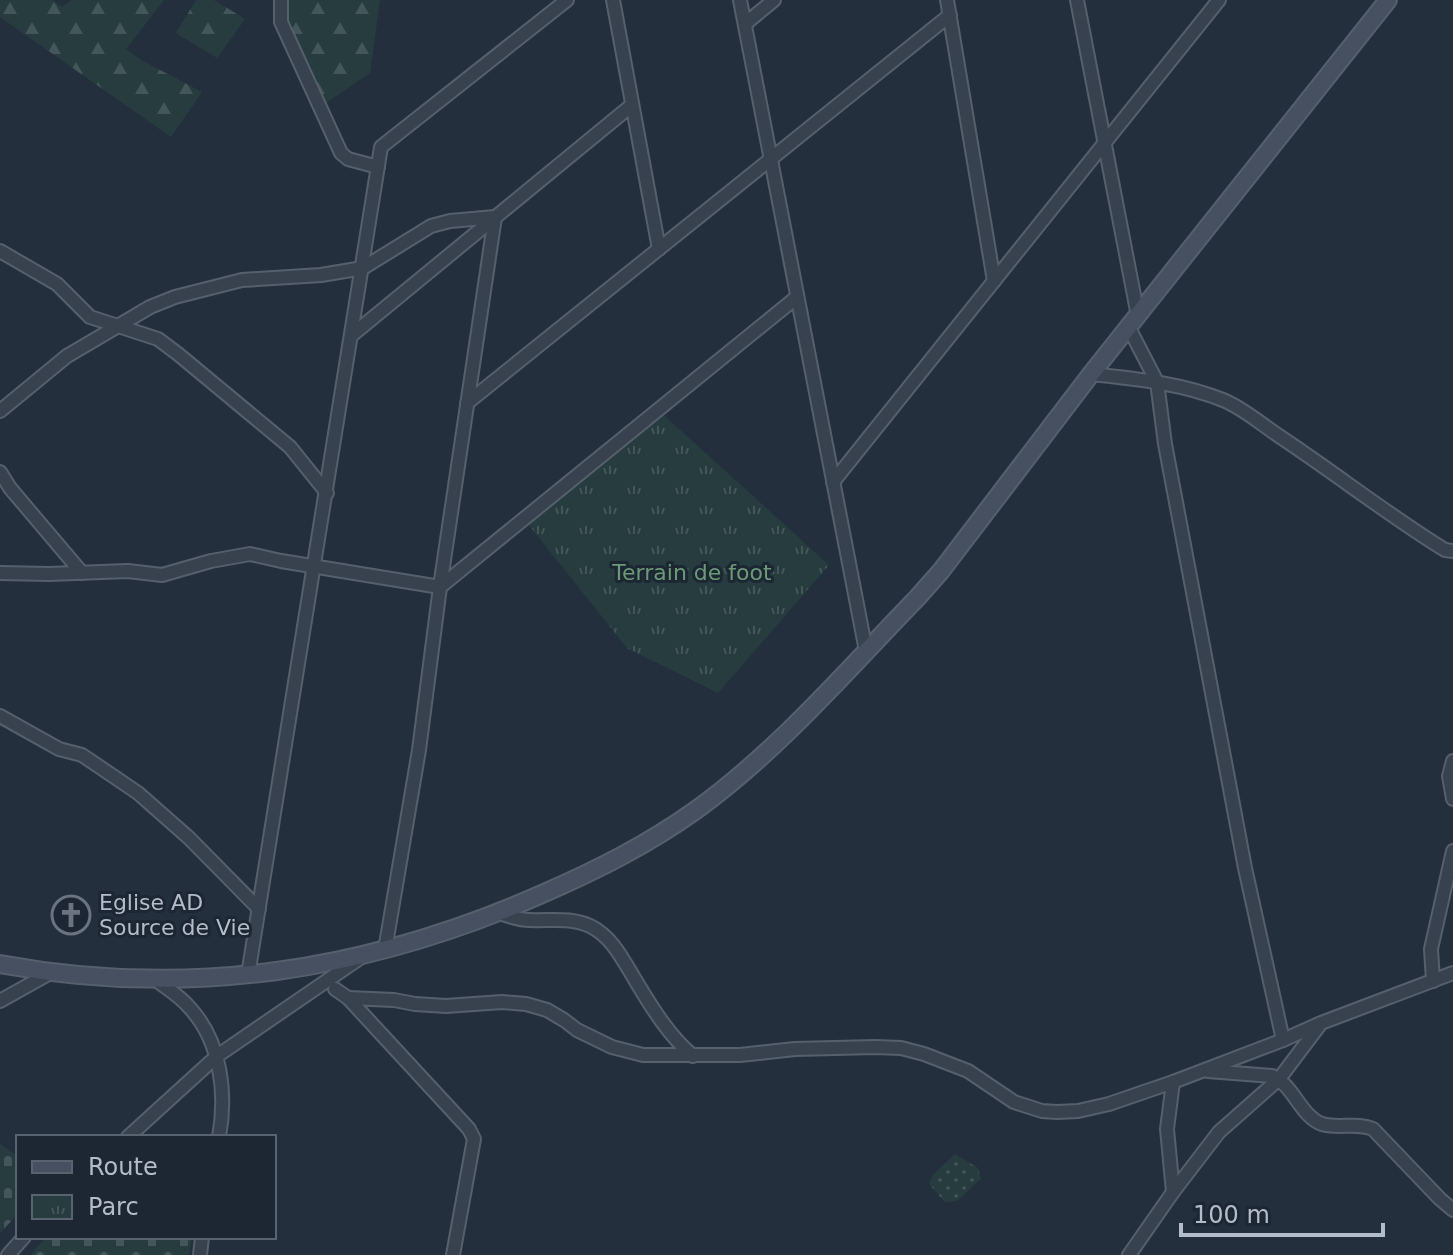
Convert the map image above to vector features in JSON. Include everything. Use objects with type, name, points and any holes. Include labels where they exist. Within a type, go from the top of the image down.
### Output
[{"type":"main road","points":[[0,964],[50,973],[155,979],[248,975],[363,956],[499,913],[620,858],[696,810],[756,762],[941,571],[1091,374],[1388,0]]},
{"type":"street","points":[[281,0],[281,22],[341,153],[348,159],[378,167]]},
{"type":"street","points":[[248,975],[381,147],[567,0]]},
{"type":"street","points":[[613,0],[659,249]]},
{"type":"street","points":[[740,0],[866,651]]},
{"type":"street","points":[[745,24],[774,0]]},
{"type":"street","points":[[947,0],[994,281]]},
{"type":"street","points":[[1077,0],[1133,322],[1157,382],[1165,444],[1242,853],[1283,1040]]},
{"type":"street","points":[[833,482],[1104,143],[1208,6],[1219,0]]},
{"type":"street","points":[[467,403],[950,15]]},
{"type":"street","points":[[352,335],[632,105]]},
{"type":"street","points":[[0,411],[67,356],[150,307],[175,297],[242,280],[321,275],[363,268],[431,226],[495,217]]},
{"type":"street","points":[[385,950],[419,750],[495,217]]},
{"type":"street","points":[[0,251],[57,284],[90,317],[158,339],[290,447],[327,493]]},
{"type":"street","points":[[0,573],[128,571],[162,575],[250,554],[440,587],[797,297]]},
{"type":"street","points":[[1091,374],[1157,382],[1196,390],[1226,401],[1310,456],[1402,523],[1445,550],[1453,551]]},
{"type":"street","points":[[0,472],[82,573]]},
{"type":"street","points":[[0,716],[59,749],[82,755],[138,793],[189,838],[259,909]]},
{"type":"street","points":[[1453,761],[1449,776],[1453,799]]},
{"type":"street","points":[[1433,981],[1431,949],[1453,851]]},
{"type":"street","points":[[499,913],[527,921],[580,923],[599,931],[614,945],[648,1000],[682,1047],[693,1056]]},
{"type":"street","points":[[130,1135],[217,1056],[363,956]]},
{"type":"street","points":[[0,1001],[50,973]]},
{"type":"street","points":[[348,998],[446,1006],[502,1002],[526,1004],[547,1010],[594,1039],[628,1052],[658,1057],[761,1054],[795,1049],[901,1048],[968,1071],[1014,1102],[1042,1111],[1057,1112],[1109,1104],[1173,1082],[1453,973]]},
{"type":"street","points":[[155,979],[202,1022],[217,1056],[222,1083],[219,1135]]},
{"type":"street","points":[[335,989],[348,998],[469,1129],[474,1139],[453,1255]]},
{"type":"street","points":[[1129,1255],[1219,1132],[1279,1079],[1321,1023]]},
{"type":"street","points":[[1206,1070],[1264,1074],[1279,1079],[1321,1124],[1373,1129],[1453,1210]]},
{"type":"street","points":[[1173,1082],[1167,1129],[1173,1192]]},
{"type":"street","points":[[8,1255],[22,1239]]},
{"type":"green space","points":[[0,0],[52,0],[62,7],[72,0],[164,0],[126,49],[202,92],[171,137],[0,17]]},
{"type":"green space","points":[[196,0],[214,0],[245,19],[217,58],[176,33]]},
{"type":"green space","points":[[281,0],[380,0],[370,73],[320,107]]},
{"type":"green space","name":"Terrain de foot","points":[[658,410],[829,565],[718,693],[627,648],[524,519]]},
{"type":"green space","points":[[0,1144],[16,1156],[16,1216],[0,1233]]},
{"type":"green space","points":[[955,1154],[978,1168],[981,1179],[957,1201],[945,1202],[929,1184],[933,1175]]},
{"type":"green space","points":[[45,1239],[192,1239],[189,1255],[30,1255]]},
{"type":"place","name":"Eglise AD Source de Vie","points":[[71,915]]}]
